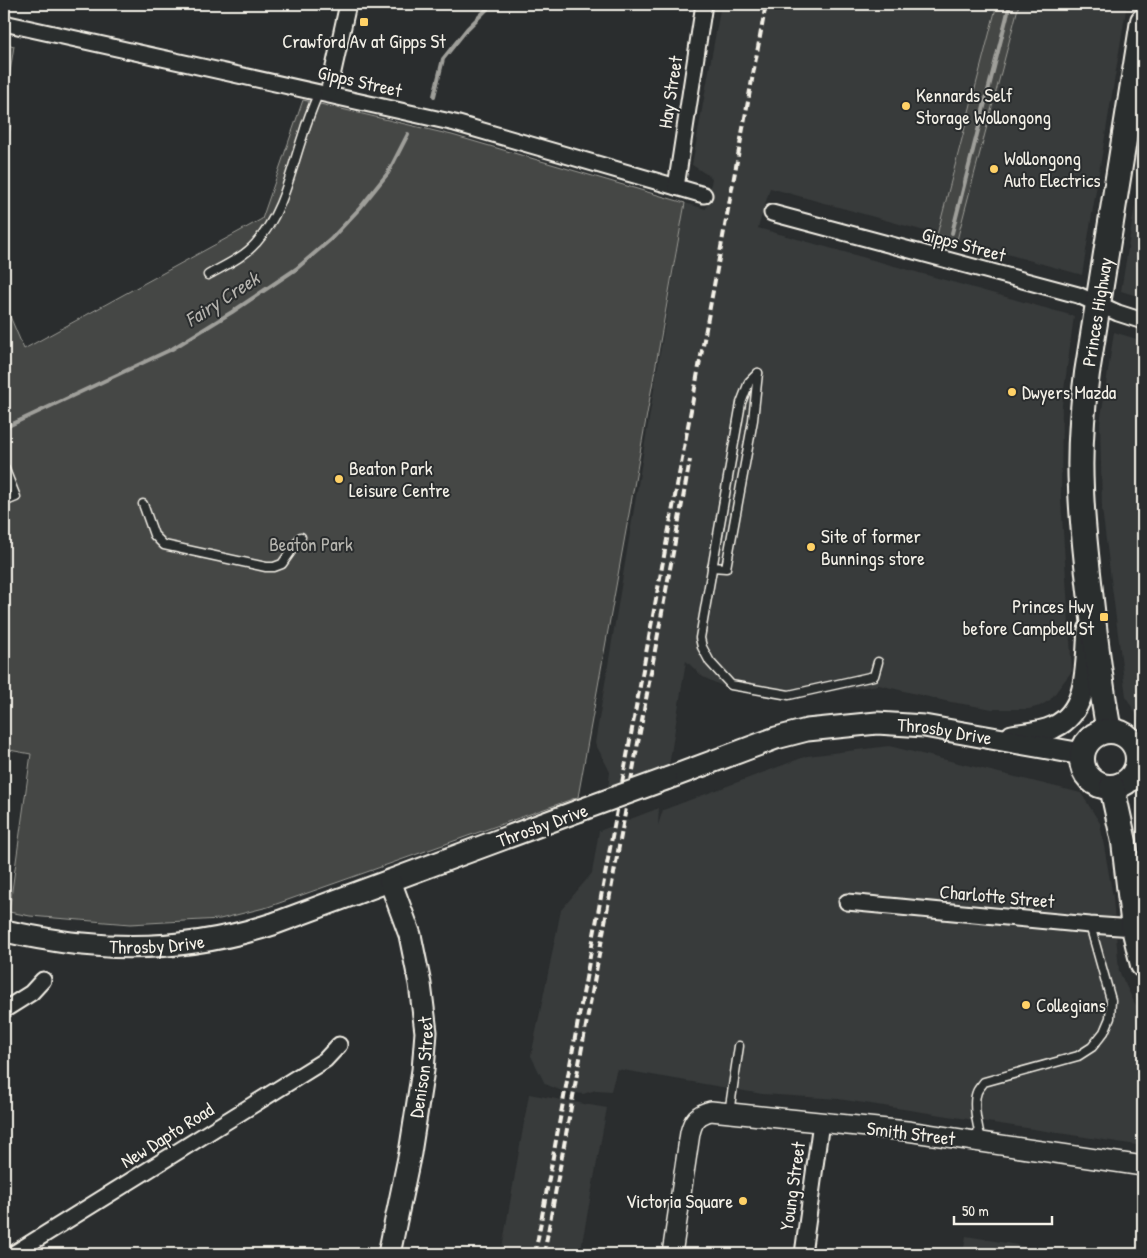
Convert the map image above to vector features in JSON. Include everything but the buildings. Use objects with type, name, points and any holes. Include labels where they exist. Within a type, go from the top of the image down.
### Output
[{"type":"main road","name":"Princes Highway","points":[[1109,731],[1103,700],[1082,518],[1080,443],[1087,374],[1143,21]]},
{"type":"main road","name":"Princes Highway","points":[[998,739],[1053,728],[1066,720],[1076,709],[1081,696],[1084,678],[1091,604]]},
{"type":"main road","name":"Throsby Drive","points":[[4,931],[59,941],[106,946],[160,947],[246,933],[776,738],[807,730],[877,723],[924,726],[1082,754]]},
{"type":"main road","points":[[1109,731],[1121,733],[1129,738],[1135,746],[1140,767],[1124,783],[1112,787],[1098,784],[1090,779],[1084,770],[1082,754],[1089,740],[1096,734],[1109,731]]},
{"type":"main road","points":[[1112,787],[1139,927],[1143,965]]},
{"type":"main road","name":"Denison Street","points":[[389,1254],[417,1107],[425,1056],[426,1032],[420,984],[410,935],[390,881]]},
{"type":"street","points":[[323,93],[348,4]]},
{"type":"street","name":"Hay Street","points":[[676,187],[704,4]]},
{"type":"street","name":"Gipps Street","points":[[4,23],[455,122],[704,195]]},
{"type":"street","name":"Gipps Street","points":[[772,213],[1078,295],[1098,305],[1143,321]]},
{"type":"street","name":"Charlotte Street","points":[[846,902],[1090,925],[1139,927]]},
{"type":"street","points":[[4,1010],[31,993],[44,980]]},
{"type":"street","name":"New Dapto Road","points":[[13,1254],[324,1060],[340,1045]]},
{"type":"street","name":"Smith Street","points":[[672,1254],[692,1124],[703,1113],[711,1111],[907,1131],[1143,1166]]},
{"type":"street","name":"Young Street","points":[[803,1254],[821,1122]]},
{"type":"lane","points":[[208,275],[255,245],[273,222],[285,192],[303,134],[323,93]]},
{"type":"lane","points":[[712,567],[726,568],[753,420],[758,373],[749,382],[741,403],[712,567],[700,638],[702,647],[710,662],[732,684],[789,695],[874,676],[878,662]]},
{"type":"lane","points":[[4,467],[16,497],[4,502]]},
{"type":"lane","points":[[143,504],[154,535],[164,544],[266,567],[282,564],[301,537]]},
{"type":"lane","points":[[982,1142],[978,1130],[975,1101],[977,1091],[984,1082],[1078,1056],[1092,1047],[1104,1032],[1110,1018],[1111,1000],[1090,925]]},
{"type":"lane","points":[[729,1113],[739,1046]]},
{"type":"shaded area","points":[[721,4],[1127,4],[1082,275],[770,188],[758,228],[1074,316],[1062,405],[1061,499],[1072,671],[1050,700],[1040,706],[1029,709],[992,709],[945,701],[879,685],[785,698],[727,688],[703,677],[686,661],[669,766],[608,788],[610,772],[595,743],[685,203],[706,209],[712,178],[692,165]]},
{"type":"shaded area","points":[[1143,156],[1143,298],[1121,291]]},
{"type":"shaded area","points":[[1114,332],[1143,341],[1143,724],[1126,697],[1102,509],[1100,423]]},
{"type":"shaded area","points":[[889,746],[1081,793],[1100,823],[1113,897],[1119,971],[1134,1002],[1143,1014],[1143,1146],[838,1099],[762,1094],[617,1069],[611,1091],[596,1090],[583,1094],[562,1091],[545,1084],[531,1056],[561,910],[592,873],[599,831],[659,808],[658,825],[663,810],[807,756]]},
{"type":"shaded area","points":[[529,1094],[607,1108],[580,1254],[501,1254]]},
{"type":"shaded area","points":[[966,1236],[984,1239],[1068,1254],[963,1254]]},
{"type":"green space","points":[[997,4],[1019,4],[957,240],[937,235]]},
{"type":"green space","points":[[4,43],[14,46],[4,111]]},
{"type":"green space","name":"Beaton Park","points":[[303,100],[452,135],[685,203],[578,797],[268,907],[220,919],[130,924],[30,916],[9,912],[31,754],[4,749],[4,285],[6,307],[24,349],[262,219]]},
{"type":"green space","points":[[4,122],[11,123],[4,164]]},
{"type":"waterway","name":"Fairy Creek","points":[[434,96],[443,59],[467,29],[492,4]]},
{"type":"waterway","points":[[952,233],[1010,4]]},
{"type":"waterway","name":"Fairy Creek","points":[[4,428],[172,349],[296,269],[330,240],[360,208],[388,173],[408,134]]},
{"type":"railway","points":[[535,1254],[766,4]]},
{"type":"railway","points":[[544,1254],[690,460]]},
{"type":"place","name":"Crawford Av at Gipps St","points":[[364,22]]},
{"type":"place","name":"Kennards Self Storage Wollongong","points":[[906,106]]},
{"type":"place","name":"Wollongong Auto Electrics","points":[[994,169]]},
{"type":"place","name":"Dwyers Mazda","points":[[1012,392]]},
{"type":"place","name":"Beaton Park Leisure Centre","points":[[339,479]]},
{"type":"place","name":"Site of former Bunnings store","points":[[811,547]]},
{"type":"place","name":"Princes Hwy before Campbell St","points":[[1104,617]]},
{"type":"place","name":"Collegians","points":[[1026,1005]]},
{"type":"place","name":"Victoria Square","points":[[743,1201]]}]
